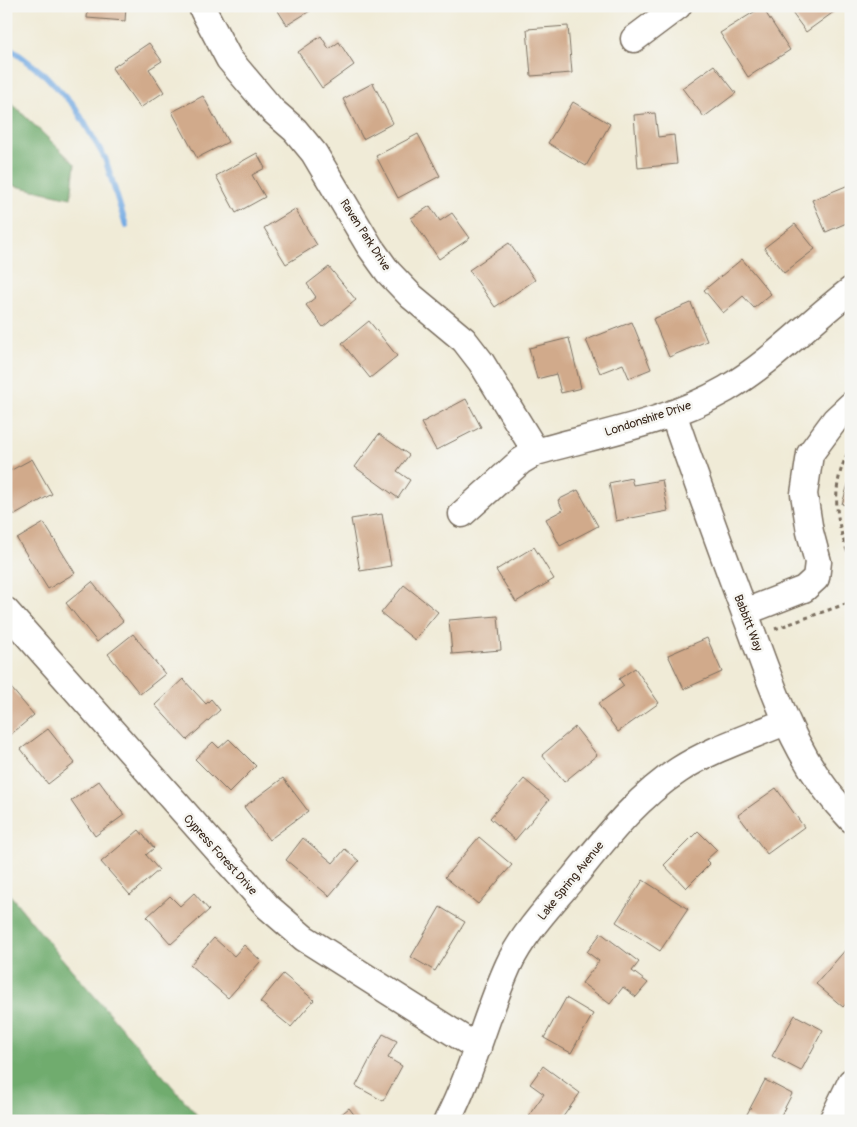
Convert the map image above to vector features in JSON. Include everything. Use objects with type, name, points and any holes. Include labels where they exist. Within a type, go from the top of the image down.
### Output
[{"type":"street","points":[[634,38],[678,6]]},
{"type":"street","name":"Raven Park Drive","points":[[202,10],[229,59],[272,110],[295,130],[314,154],[370,247],[388,272],[432,315],[464,340],[481,362],[536,452]]},
{"type":"street","name":"Londonshire Drive","points":[[462,514],[520,461],[536,452],[654,420],[691,406],[727,388],[847,302]]},
{"type":"street","points":[[744,612],[804,589],[816,578],[818,562],[810,532],[804,494],[810,454],[835,420],[851,406]]},
{"type":"street","name":"Babbitt Way","points":[[673,413],[706,509],[785,722],[802,756],[829,795],[851,819]]},
{"type":"street","name":"Cypress Forest Drive","points":[[6,611],[250,889],[278,917],[304,938],[478,1048]]},
{"type":"street","name":"Lake Spring Avenue","points":[[447,1121],[468,1076],[508,965],[523,941],[557,896],[624,817],[654,788],[680,770],[711,753],[785,722]]},
{"type":"street","points":[[832,1121],[851,1082]]},
{"type":"path","points":[[851,447],[838,476],[836,501],[838,521],[851,561]]},
{"type":"path","points":[[772,630],[851,602]]},
{"type":"green space","points":[[6,98],[75,164],[71,198],[6,184]]},
{"type":"green space","points":[[6,890],[59,955],[202,1121],[6,1121]]},
{"type":"building","points":[[88,6],[126,6],[125,21],[87,18]]},
{"type":"building","points":[[275,6],[318,6],[287,25]]},
{"type":"building","points":[[787,6],[842,6],[806,32]]},
{"type":"building","points":[[762,7],[790,50],[748,77],[720,33]]},
{"type":"building","points":[[568,26],[572,73],[531,76],[527,29]]},
{"type":"building","points":[[321,36],[329,49],[339,42],[354,65],[322,88],[298,52]]},
{"type":"building","points":[[149,43],[162,61],[149,69],[164,92],[140,108],[112,68]]},
{"type":"building","points":[[714,65],[736,93],[704,117],[682,88]]},
{"type":"building","points":[[373,83],[393,123],[363,139],[343,99]]},
{"type":"building","points":[[203,96],[228,142],[197,158],[172,112]]},
{"type":"building","points":[[573,102],[610,124],[586,166],[548,143]]},
{"type":"building","points":[[655,113],[658,137],[674,135],[677,164],[638,168],[634,115]]},
{"type":"building","points":[[418,134],[440,176],[398,198],[376,156]]},
{"type":"building","points":[[257,153],[265,168],[252,175],[265,197],[236,213],[216,176]]},
{"type":"building","points":[[851,184],[851,221],[826,232],[812,200]]},
{"type":"building","points":[[430,206],[440,221],[452,213],[470,238],[439,259],[411,218]]},
{"type":"building","points":[[295,209],[317,245],[286,264],[264,228]]},
{"type":"building","points":[[795,224],[815,249],[784,273],[764,248]]},
{"type":"building","points":[[509,243],[535,280],[495,307],[469,270]]},
{"type":"building","points":[[742,259],[771,294],[754,308],[743,296],[723,313],[704,290]]},
{"type":"building","points":[[329,267],[356,300],[323,327],[306,305],[316,297],[307,284]]},
{"type":"building","points":[[691,303],[707,341],[669,357],[653,319]]},
{"type":"building","points":[[369,321],[397,356],[370,378],[342,343]]},
{"type":"building","points":[[632,322],[651,369],[629,378],[623,364],[600,373],[586,340]]},
{"type":"building","points":[[569,338],[581,388],[561,393],[556,374],[537,379],[529,348]]},
{"type":"building","points":[[466,399],[481,427],[436,450],[421,423]]},
{"type":"building","points":[[379,434],[409,455],[397,471],[410,480],[398,498],[355,467]]},
{"type":"building","points":[[32,459],[52,494],[15,515],[6,501],[6,473]]},
{"type":"building","points":[[631,478],[633,485],[662,480],[668,511],[616,521],[609,483]]},
{"type":"building","points":[[851,479],[851,507],[842,504]]},
{"type":"building","points":[[578,490],[598,526],[560,546],[546,519],[563,510],[558,500]]},
{"type":"building","points":[[382,514],[391,566],[360,571],[351,519]]},
{"type":"building","points":[[44,523],[75,573],[48,589],[17,539]]},
{"type":"building","points":[[534,547],[554,579],[516,602],[496,570]]},
{"type":"building","points":[[92,582],[123,621],[97,642],[66,603]]},
{"type":"building","points":[[404,585],[438,612],[415,640],[381,613]]},
{"type":"building","points":[[498,616],[501,650],[452,654],[449,620]]},
{"type":"building","points":[[133,634],[165,674],[140,694],[108,654]]},
{"type":"building","points":[[707,638],[722,672],[684,689],[668,655]]},
{"type":"building","points":[[635,668],[659,703],[618,732],[598,704],[624,686],[619,679]]},
{"type":"building","points":[[183,679],[206,704],[211,699],[220,710],[187,740],[155,705]]},
{"type":"building","points":[[6,682],[34,715],[9,736],[6,733]]},
{"type":"building","points":[[575,727],[597,755],[564,782],[542,755]]},
{"type":"building","points":[[48,729],[75,763],[48,784],[21,749]]},
{"type":"building","points":[[229,739],[256,766],[229,793],[195,759],[213,742],[219,748]]},
{"type":"building","points":[[283,778],[308,811],[269,840],[244,807]]},
{"type":"building","points":[[524,779],[549,800],[515,840],[490,818]]},
{"type":"building","points":[[99,781],[124,815],[95,836],[71,801]]},
{"type":"building","points":[[776,788],[804,827],[767,854],[738,815]]},
{"type":"building","points":[[139,830],[154,848],[146,855],[159,870],[130,895],[101,862]]},
{"type":"building","points":[[698,831],[717,850],[706,860],[710,864],[686,888],[664,865]]},
{"type":"building","points":[[479,837],[512,865],[478,904],[445,877]]},
{"type":"building","points":[[303,838],[333,863],[345,849],[359,861],[329,896],[286,860]]},
{"type":"building","points":[[643,880],[688,909],[660,951],[616,922]]},
{"type":"building","points":[[194,893],[209,910],[171,944],[147,917],[170,896],[180,906]]},
{"type":"building","points":[[440,907],[465,922],[435,971],[411,957]]},
{"type":"building","points":[[601,933],[639,962],[632,971],[648,983],[636,997],[623,987],[610,1004],[582,983],[599,961],[587,952]]},
{"type":"building","points":[[214,938],[234,956],[244,945],[261,961],[228,998],[190,965]]},
{"type":"building","points":[[847,948],[851,952],[851,998],[843,1007],[816,984]]},
{"type":"building","points":[[283,974],[314,1000],[291,1027],[260,1002]]},
{"type":"building","points":[[566,998],[593,1014],[571,1053],[544,1038]]},
{"type":"building","points":[[795,1015],[823,1030],[801,1071],[772,1056]]},
{"type":"building","points":[[383,1034],[397,1041],[388,1058],[402,1066],[383,1101],[356,1086]]},
{"type":"building","points":[[543,1066],[580,1093],[560,1121],[536,1121],[529,1115],[544,1094],[530,1084]]},
{"type":"building","points":[[765,1080],[792,1094],[778,1121],[755,1121],[746,1116]]},
{"type":"building","points":[[349,1108],[359,1121],[333,1121]]},
{"type":"waterway","points":[[6,45],[45,75],[75,107],[105,158],[126,226]]}]
